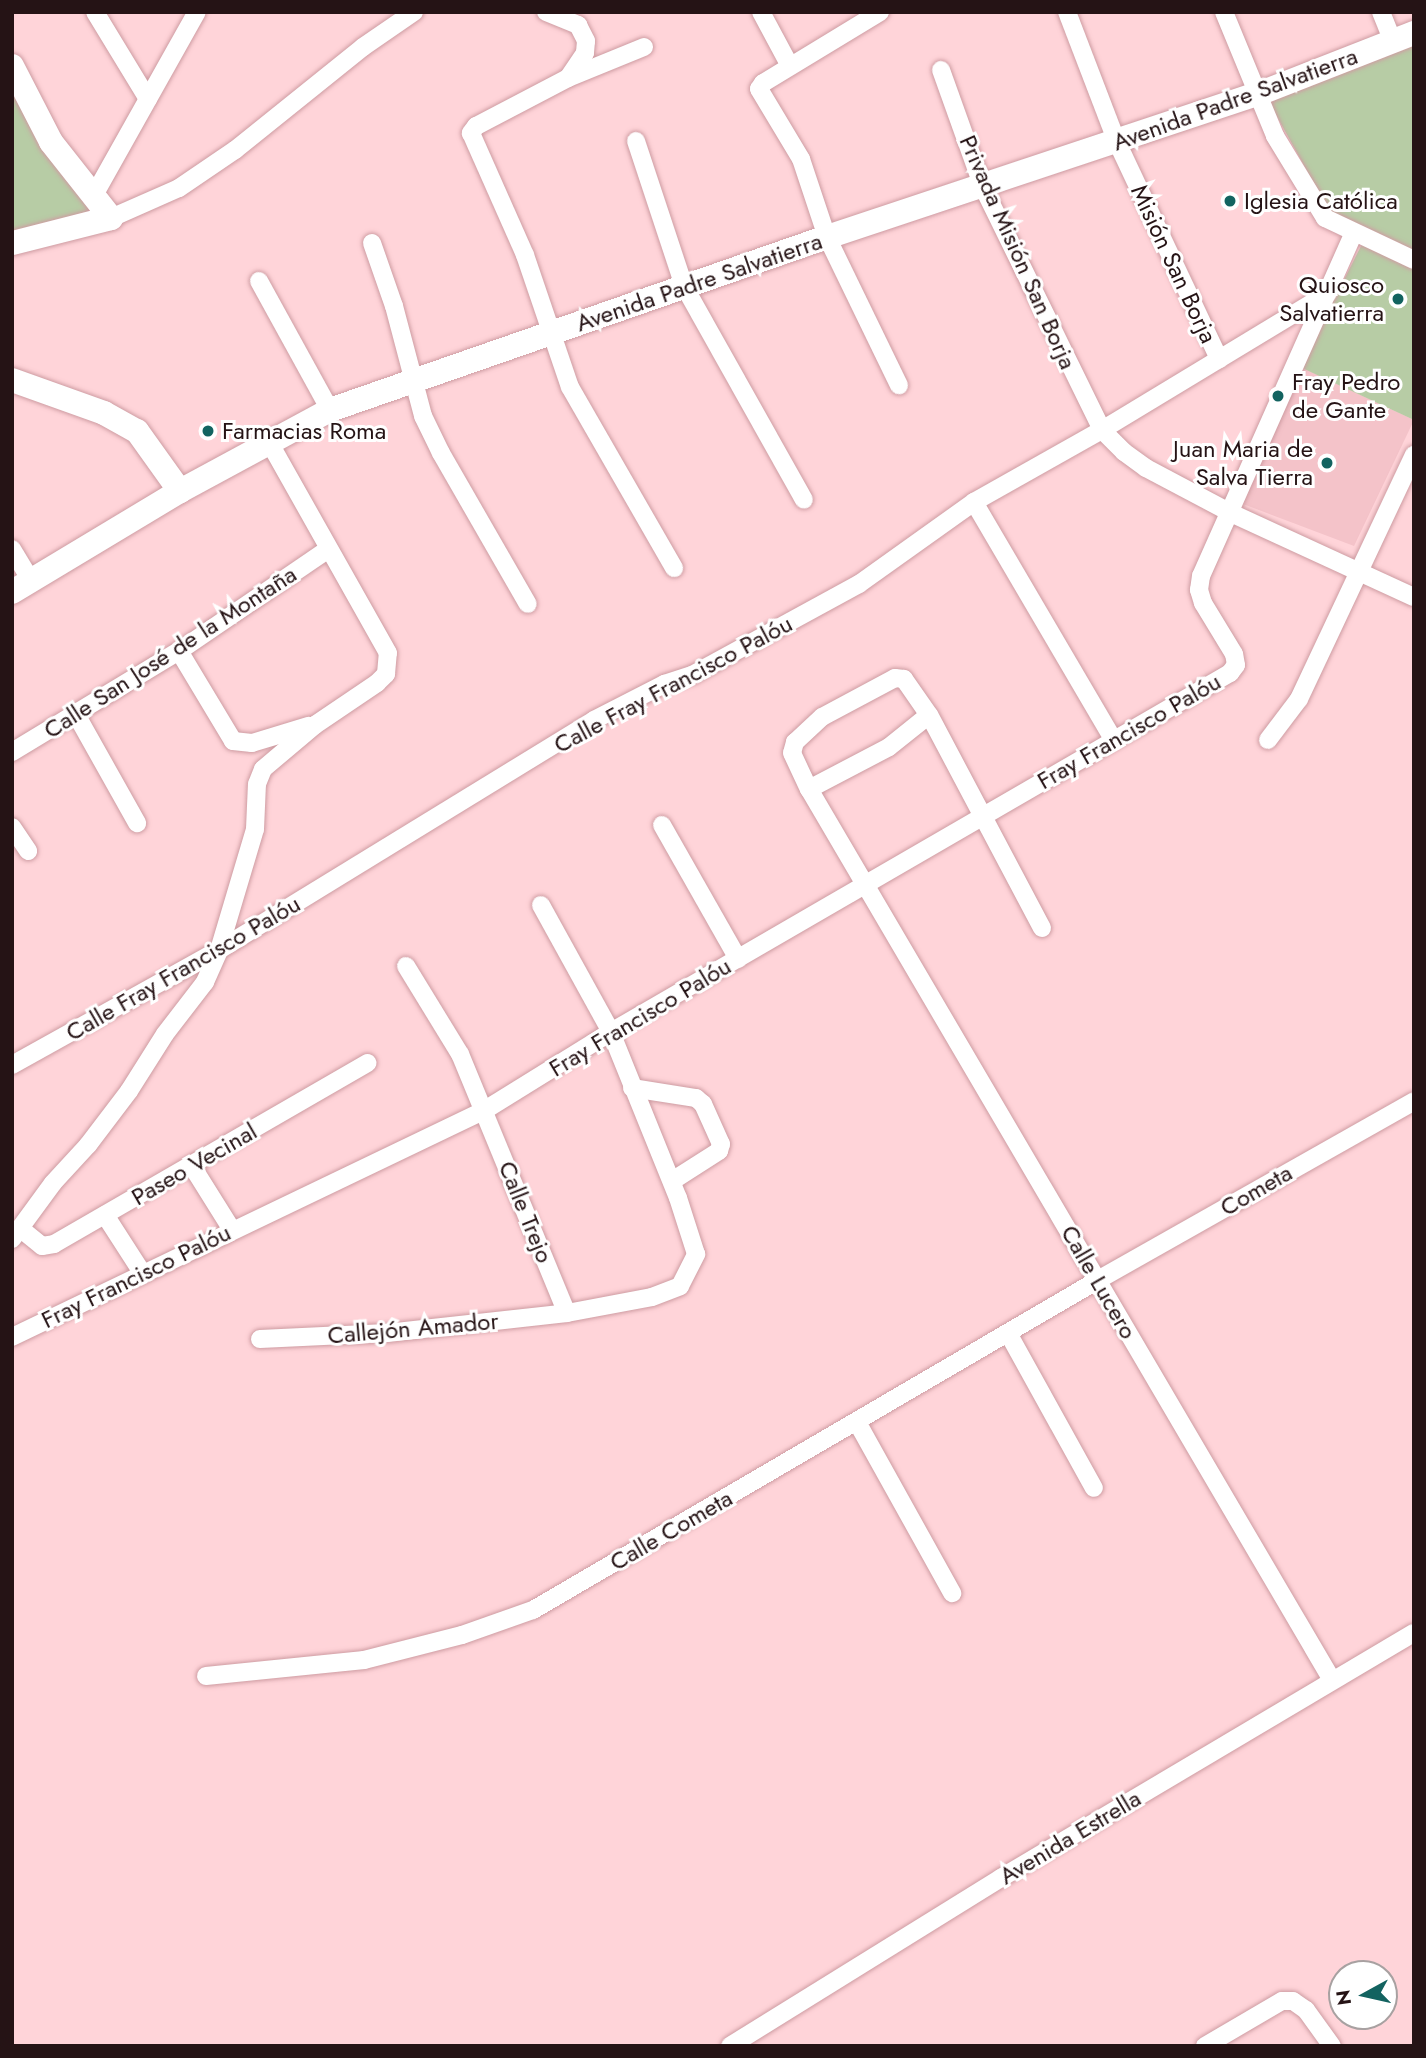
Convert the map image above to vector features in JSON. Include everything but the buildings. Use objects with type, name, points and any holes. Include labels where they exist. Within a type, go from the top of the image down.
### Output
[{"type":"main road","name":"Avenida Padre Salvatierra","points":[[22,587],[180,491],[330,410],[827,237],[1258,94],[1403,37]]},
{"type":"main road","points":[[12,66],[51,142],[111,218],[12,243]]},
{"type":"main road","points":[[12,380],[104,413],[137,431],[180,491]]},
{"type":"street","points":[[95,12],[148,99]]},
{"type":"street","points":[[93,197],[197,12]]},
{"type":"street","points":[[111,218],[179,188],[235,150],[363,47],[414,12]]},
{"type":"street","points":[[546,12],[578,25],[586,41],[584,53],[568,78]]},
{"type":"street","points":[[761,12],[790,66]]},
{"type":"street","points":[[880,12],[763,83],[761,96],[801,159],[827,237],[899,385]]},
{"type":"street","name":"Misión San Borja","points":[[1067,12],[1117,142],[1219,359]]},
{"type":"street","points":[[1224,12],[1275,136],[1325,218],[1414,260]]},
{"type":"street","points":[[1381,12],[1403,37]]},
{"type":"street","points":[[644,47],[568,78],[476,126],[471,133],[525,255],[570,387],[674,568]]},
{"type":"street","name":"Privada Misión San Borja","points":[[941,70],[983,187],[1102,430],[1124,452],[1146,468],[1231,513],[1414,597]]},
{"type":"street","points":[[636,141],[684,286],[804,500]]},
{"type":"street","points":[[1231,513],[1354,233]]},
{"type":"street","points":[[372,243],[423,416],[441,453],[528,604]]},
{"type":"street","points":[[259,281],[330,410]]},
{"type":"street","name":"Calle Fray Francisco Palóu","points":[[12,1065],[219,950],[594,720],[664,684],[692,675],[859,584],[974,502],[1102,430],[1328,293]]},
{"type":"street","points":[[179,651],[233,741],[252,743],[315,725],[377,684],[386,674],[388,653],[327,550],[270,442]]},
{"type":"street","points":[[1268,740],[1299,699],[1414,455]]},
{"type":"street","points":[[974,502],[1113,740]]},
{"type":"street","name":"Fray Francisco Palóu","points":[[12,1337],[485,1110],[611,1032],[1230,673],[1236,665],[1234,654],[1203,603],[1199,590],[1201,576],[1231,513]]},
{"type":"street","points":[[12,549],[22,587]]},
{"type":"street","name":"Calle San José de la Montaña","points":[[12,752],[77,716],[179,651],[327,550]]},
{"type":"street","name":"Calle Lucero","points":[[929,715],[904,679],[895,678],[822,717],[794,742],[792,753],[810,789],[1332,1680]]},
{"type":"street","points":[[810,789],[889,747],[929,715],[1042,928]]},
{"type":"street","points":[[77,716],[137,824]]},
{"type":"street","name":"Paseo Vecinal","points":[[315,725],[263,769],[257,784],[255,829],[219,950],[205,982],[165,1034],[129,1091],[88,1145],[53,1184],[17,1234],[41,1246],[54,1244],[367,1063]]},
{"type":"street","points":[[662,825],[738,959]]},
{"type":"street","points":[[12,827],[28,851]]},
{"type":"street","name":"Callejón Amador","points":[[260,1339],[387,1333],[567,1313],[652,1297],[680,1286],[696,1254],[672,1181],[611,1032],[541,905]]},
{"type":"street","name":"Calle Trejo","points":[[406,966],[460,1054],[567,1313]]},
{"type":"street","points":[[632,1088],[696,1098],[703,1104],[721,1144],[719,1151],[672,1181]]},
{"type":"street","name":"Cometa","points":[[1098,1280],[1414,1101]]},
{"type":"street","points":[[192,1166],[232,1230]]},
{"type":"street","points":[[105,1215],[144,1274]]},
{"type":"street","name":"Calle Cometa","points":[[206,1676],[363,1660],[533,1610],[1098,1280]]},
{"type":"street","points":[[1008,1333],[1094,1488]]},
{"type":"street","points":[[857,1422],[952,1592]]},
{"type":"street","name":"Avenida Estrella","points":[[730,2046],[753,2040],[1001,1878],[1414,1633]]},
{"type":"street","points":[[1205,2046],[1282,2001],[1293,2001],[1306,2010],[1332,2046]]},
{"type":"shaded area","name":"Juan Maria de Salva Tierra","points":[[1301,367],[1414,420],[1354,546],[1243,504]]},
{"type":"green space","points":[[1414,38],[1414,252],[1332,216],[1265,95]]},
{"type":"green space","points":[[12,71],[105,207],[12,232]]},
{"type":"green space","points":[[1362,244],[1414,267],[1414,420],[1300,367]]},
{"type":"place","name":"Iglesia Católica","points":[[1230,201]]},
{"type":"place","name":"Quiosco Salvatierra","points":[[1398,299]]},
{"type":"place","name":"Fray Pedro de Gante","points":[[1278,396]]},
{"type":"place","name":"Farmacias Roma","points":[[208,431]]},
{"type":"place","name":"Juan Maria de Salva Tierra","points":[[1327,463]]}]
